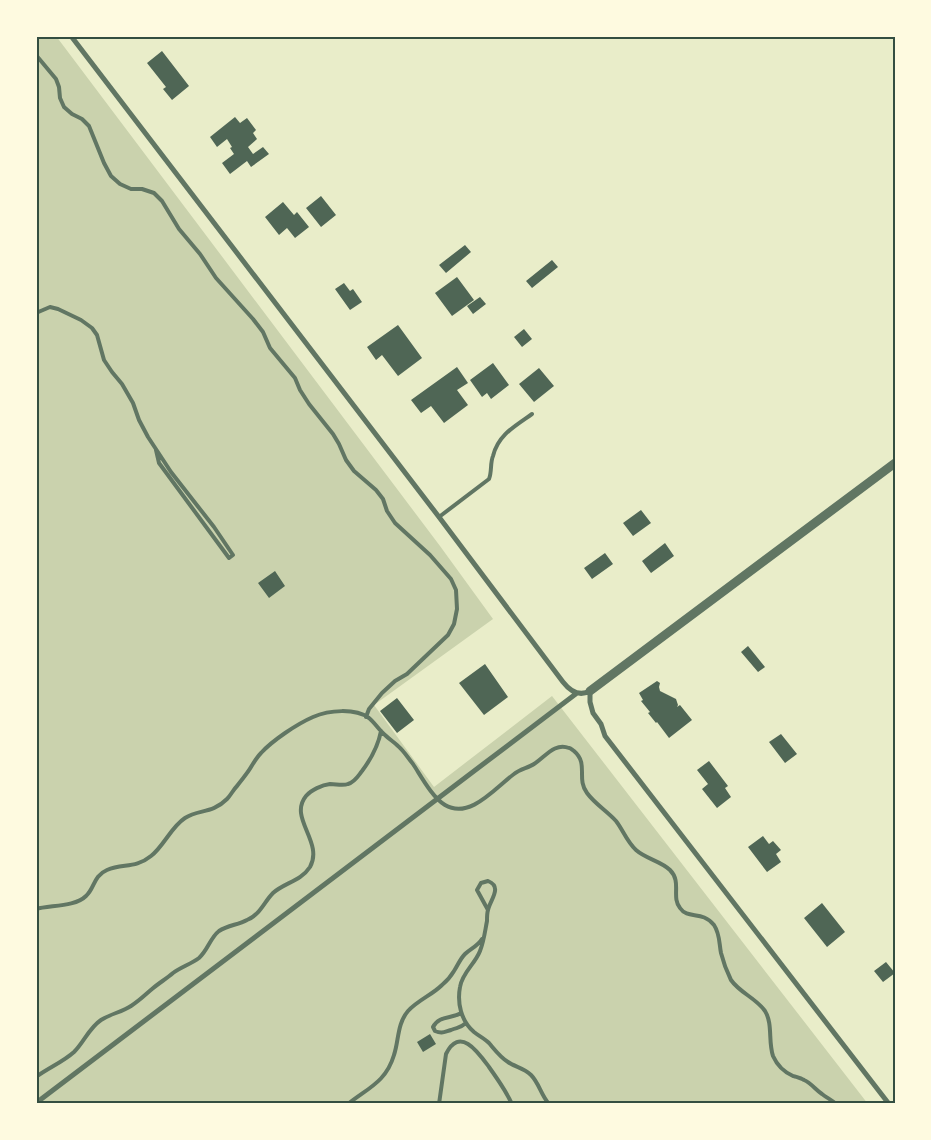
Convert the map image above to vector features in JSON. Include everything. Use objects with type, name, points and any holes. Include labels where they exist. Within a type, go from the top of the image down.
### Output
[{"type":"street","points":[[71,36],[439,517],[558,676],[567,687],[577,693],[585,694],[590,691],[895,463]]},
{"type":"street","points":[[590,691],[593,714],[601,724],[605,736],[889,1104]]},
{"type":"street","points":[[36,1103],[577,693]]},
{"type":"lane","points":[[36,55],[56,79],[64,107],[90,126],[104,162],[112,176],[120,184],[131,189],[142,189],[154,193],[162,202],[179,229],[200,254],[216,278],[253,319],[270,348],[295,378],[309,404],[333,434],[346,460],[354,471],[376,490],[383,499],[395,523],[430,555],[451,579],[456,590],[457,608],[454,624],[448,635],[407,674],[395,681],[382,693],[369,708],[366,717]]},
{"type":"lane","points":[[36,313],[50,307],[58,309],[81,320],[92,328],[97,335],[104,360],[122,384],[133,403],[139,420],[156,450],[214,527],[233,556],[229,558],[223,552],[159,464],[156,450]]},
{"type":"lane","points":[[439,517],[489,479],[491,461],[499,439],[532,414]]},
{"type":"lane","points":[[36,909],[74,903],[86,896],[97,878],[104,871],[144,862],[183,819],[192,814],[205,812],[218,806],[228,798],[259,754],[272,743],[312,717],[325,713],[344,712],[361,714],[371,720],[384,735],[400,747],[438,799],[446,806],[458,809],[470,806],[486,798],[516,772],[534,764],[551,750],[559,747],[569,747],[578,755],[582,762],[581,780],[585,791],[617,822],[638,852],[660,863],[675,876],[677,903],[681,910],[688,914],[704,916],[719,933],[722,956],[731,979],[760,1004],[767,1014],[770,1023],[771,1046],[777,1064],[785,1072],[803,1079],[836,1104]]},
{"type":"lane","points":[[36,1077],[73,1052],[102,1019],[132,1006],[176,971],[190,965],[201,956],[218,932],[226,927],[248,920],[258,913],[272,894],[301,876],[310,867],[313,855],[312,845],[300,811],[302,802],[308,794],[317,788],[328,784],[347,784],[354,781],[371,760],[381,731]]},
{"type":"lane","points":[[488,910],[477,890],[481,883],[488,881],[495,888],[494,896],[488,910],[479,952],[462,979],[460,986],[461,1013],[474,1031],[502,1057],[532,1076],[549,1104]]},
{"type":"lane","points":[[348,1104],[377,1084],[390,1065],[401,1022],[407,1012],[415,1004],[440,987],[454,971],[459,961],[480,942],[484,935]]},
{"type":"lane","points":[[461,1013],[456,1017],[442,1018],[436,1022],[433,1027],[435,1031],[445,1033],[452,1029],[460,1028],[466,1022]]},
{"type":"lane","points":[[439,1104],[446,1054],[449,1048],[456,1042],[463,1042],[473,1047],[481,1055],[500,1081],[512,1104]]},
{"type":"green space","points":[[36,36],[56,36],[493,619],[374,705],[434,787],[552,696],[868,1104],[36,1104]]},
{"type":"building","points":[[162,51],[189,86],[172,100],[163,89],[166,87],[147,63]]},
{"type":"building","points":[[235,117],[240,123],[247,118],[256,130],[253,133],[257,139],[248,147],[253,154],[263,147],[269,154],[251,167],[247,161],[230,174],[222,163],[234,154],[230,148],[232,147],[227,139],[217,147],[210,137]]},
{"type":"building","points":[[321,196],[336,215],[321,227],[306,208]]},
{"type":"building","points":[[283,202],[294,215],[297,212],[309,227],[295,238],[287,228],[279,235],[265,217]]},
{"type":"building","points":[[465,245],[471,252],[446,273],[439,265]]},
{"type":"building","points":[[552,260],[558,267],[532,288],[526,281]]},
{"type":"building","points":[[457,277],[474,300],[452,316],[435,293]]},
{"type":"building","points":[[344,283],[350,291],[353,289],[362,302],[350,310],[335,289]]},
{"type":"building","points":[[480,297],[486,304],[473,314],[467,306]]},
{"type":"building","points":[[398,325],[422,358],[398,376],[382,355],[376,360],[367,347]]},
{"type":"building","points":[[524,329],[532,339],[522,347],[514,337]]},
{"type":"building","points":[[493,363],[509,385],[491,399],[487,393],[482,397],[470,380]]},
{"type":"building","points":[[457,367],[468,383],[457,390],[468,405],[444,423],[431,406],[421,413],[411,400]]},
{"type":"building","points":[[539,368],[554,386],[534,402],[519,384]]},
{"type":"building","points":[[641,510],[651,523],[633,536],[623,523]]},
{"type":"building","points":[[665,543],[674,556],[651,573],[642,561]]},
{"type":"building","points":[[605,553],[613,564],[592,579],[584,568]]},
{"type":"building","points":[[275,571],[285,586],[269,598],[258,583]]},
{"type":"building","points":[[748,646],[765,667],[758,672],[741,652]]},
{"type":"building","points":[[485,664],[508,697],[484,715],[459,683]]},
{"type":"building","points":[[657,681],[660,683],[660,691],[676,699],[677,707],[680,705],[692,720],[669,738],[648,713],[650,712],[641,701],[643,700],[639,693]]},
{"type":"building","points":[[397,698],[414,720],[397,733],[380,711]]},
{"type":"building","points":[[781,734],[797,754],[785,763],[769,742]]},
{"type":"building","points":[[709,761],[728,786],[725,788],[731,797],[717,808],[702,789],[708,784],[697,770]]},
{"type":"building","points":[[763,836],[769,844],[773,841],[781,850],[776,854],[781,862],[767,872],[748,847]]},
{"type":"building","points":[[822,903],[845,932],[827,947],[804,918]]},
{"type":"building","points":[[886,962],[895,973],[883,982],[874,971]]},
{"type":"building","points":[[430,1034],[436,1044],[423,1052],[417,1042]]}]
